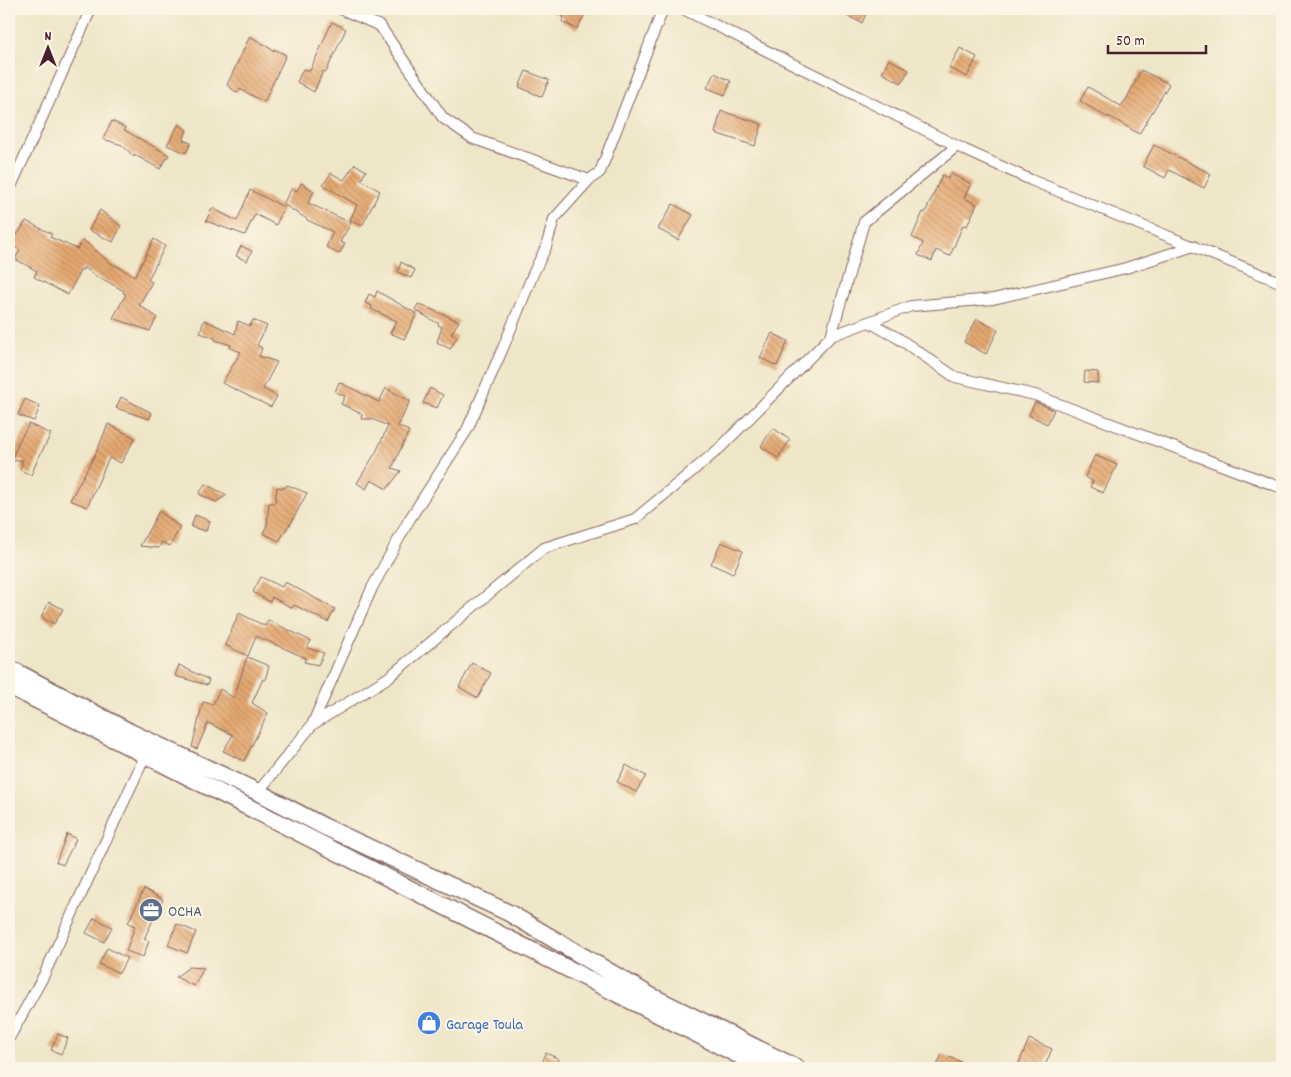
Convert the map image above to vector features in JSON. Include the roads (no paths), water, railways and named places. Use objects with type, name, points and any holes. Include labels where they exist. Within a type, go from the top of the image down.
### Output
[{"type":"main road","points":[[9,668],[130,732],[258,792],[323,826],[509,913],[649,995],[797,1068]]},
{"type":"main road","points":[[9,686],[764,1068]]},
{"type":"street","points":[[9,191],[91,9]]},
{"type":"street","points":[[341,9],[380,26],[443,118],[472,138],[589,180]]},
{"type":"street","points":[[258,792],[312,725],[372,588],[409,520],[467,430],[546,247],[554,219],[589,180],[600,172],[663,9]]},
{"type":"street","points":[[683,9],[957,146],[1031,180],[1282,283]]},
{"type":"street","points":[[831,336],[864,222],[957,146]]},
{"type":"street","points":[[312,725],[389,677],[544,548],[635,519],[720,448],[831,336],[911,306],[993,300],[1126,268],[1194,246]]},
{"type":"street","points":[[869,322],[898,338],[955,377],[1035,395],[1282,488]]},
{"type":"street","points":[[9,1038],[43,977],[146,754]]},
{"type":"place","name":"OCHA","points":[[151,910]]},
{"type":"place","name":"Garage Toula","points":[[429,1023]]}]
